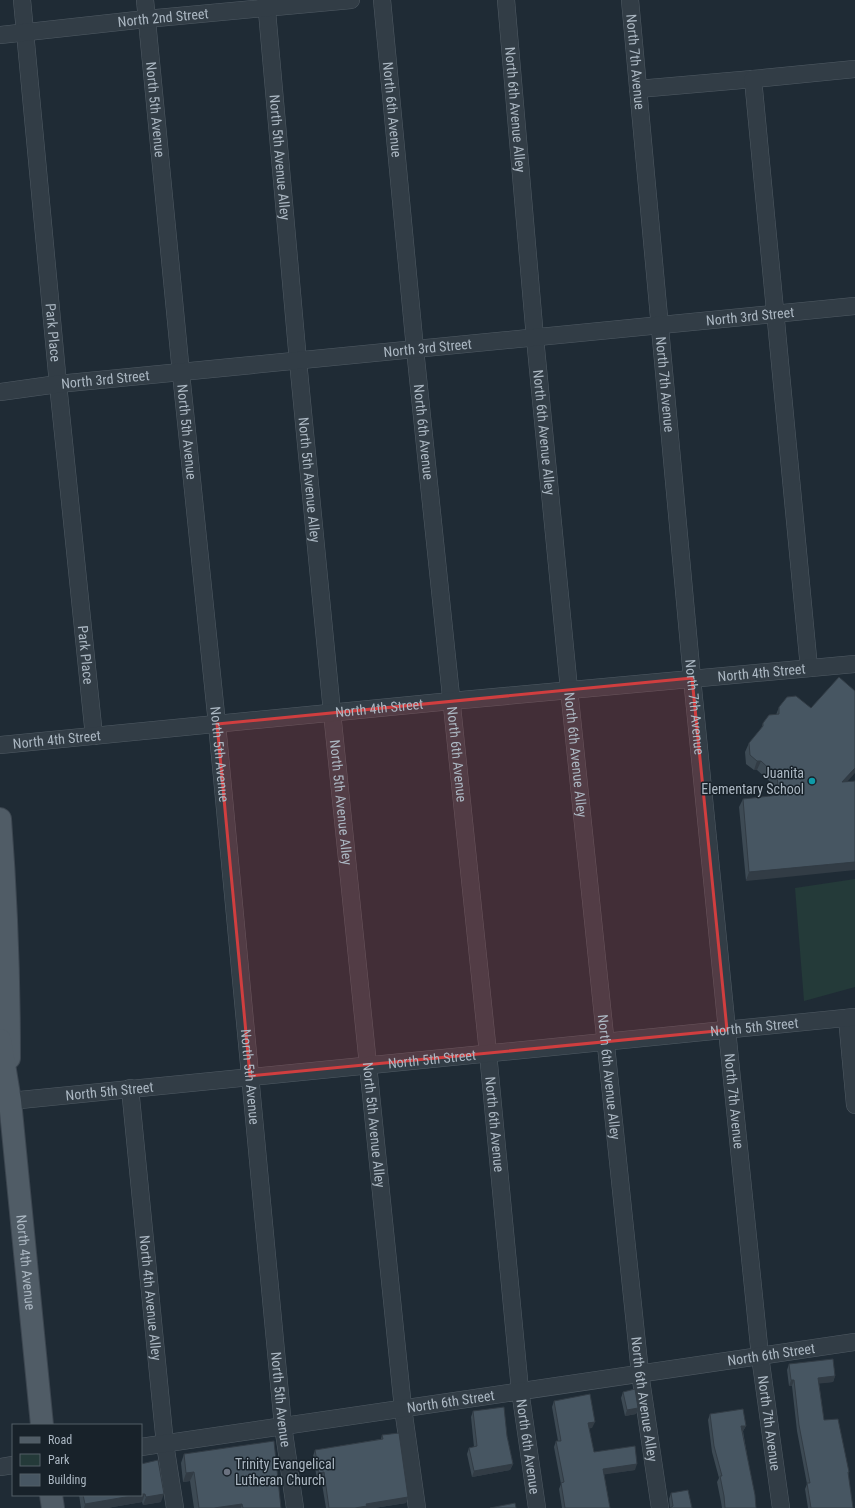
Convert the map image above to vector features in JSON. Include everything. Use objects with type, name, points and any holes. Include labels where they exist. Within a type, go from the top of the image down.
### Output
[{"type":"main road","name":"North 4th Avenue","points":[[0,819],[9,964],[10,1101]]},
{"type":"main road","name":"North 4th Avenue","points":[[0,1040],[10,1101],[42,1424]]},
{"type":"main road","points":[[51,1496],[53,1508]]},
{"type":"street","name":"Park Place","points":[[22,0],[58,384],[94,736]]},
{"type":"street","name":"North 5th Avenue","points":[[144,0],[217,724],[283,1426],[295,1508]]},
{"type":"street","name":"North 2nd Street","points":[[0,35],[266,4],[351,0]]},
{"type":"street","name":"North 6th Avenue","points":[[382,0],[415,350],[488,1053],[520,1390],[537,1508]]},
{"type":"street","name":"North 6th Avenue Alley","points":[[506,0],[534,338],[569,689],[640,1373],[660,1508]]},
{"type":"street","name":"North 7th Avenue","points":[[630,0],[661,325],[692,678],[727,1030],[760,1356],[781,1508]]},
{"type":"street","name":"North 5th Avenue Alley","points":[[266,4],[298,361],[332,712],[404,1408],[417,1508]]},
{"type":"street","points":[[638,88],[855,69]]},
{"type":"street","points":[[754,79],[809,668]]},
{"type":"street","name":"North 3rd Street","points":[[0,392],[58,384],[855,306]]},
{"type":"street","name":"North 4th Street","points":[[0,745],[569,689],[855,664]]},
{"type":"street","points":[[851,1018],[855,1105]]},
{"type":"street","name":"North 5th Street","points":[[10,1101],[368,1064],[851,1018]]},
{"type":"street","name":"North 4th Avenue Alley","points":[[130,1088],[165,1444],[175,1508]]},
{"type":"street","name":"North 6th Street","points":[[142,1447],[520,1390],[855,1342]]},
{"type":"street","points":[[0,1467],[12,1465]]},
{"type":"highlighted area","points":[[692,678],[727,1030],[250,1076],[217,724]]},
{"type":"green space","points":[[855,879],[855,987],[804,1001],[795,888]]},
{"type":"building","name":"Juanita Elementary School","points":[[839,677],[855,691],[855,768],[842,782],[855,781],[855,862],[749,872],[743,799],[779,795],[777,776],[761,761],[757,761],[750,755],[749,743],[763,726],[763,723],[769,715],[779,714],[779,707],[787,697],[796,696],[811,708]]},
{"type":"building","points":[[833,1359],[835,1376],[818,1378],[824,1420],[838,1419],[849,1472],[853,1508],[811,1508],[807,1483],[810,1483],[799,1425],[794,1380],[791,1380],[789,1364]]},
{"type":"building","points":[[635,1389],[638,1408],[627,1410],[623,1392]]},
{"type":"building","points":[[590,1394],[595,1422],[588,1423],[594,1452],[635,1446],[637,1464],[603,1469],[610,1508],[565,1508],[561,1483],[564,1482],[556,1441],[561,1441],[554,1401]]},
{"type":"building","points":[[504,1407],[507,1436],[513,1464],[474,1471],[469,1448],[477,1446],[473,1411]]},
{"type":"building","points":[[743,1409],[746,1426],[741,1426],[755,1495],[756,1508],[725,1508],[720,1476],[722,1476],[714,1446],[710,1414]]},
{"type":"building","points":[[399,1433],[408,1497],[366,1504],[367,1506],[355,1508],[329,1508],[324,1472],[319,1473],[315,1450],[383,1439],[382,1435]]},
{"type":"building","name":"Trinity Evangelical Lutheran Church","points":[[274,1441],[281,1508],[243,1508],[242,1504],[214,1508],[199,1508],[194,1472],[186,1473],[184,1454]]},
{"type":"building","points":[[158,1460],[164,1494],[146,1497],[145,1494],[142,1494],[142,1464]]},
{"type":"building","points":[[688,1490],[692,1508],[670,1508],[673,1506],[671,1493]]},
{"type":"building","points":[[83,1496],[131,1496],[85,1504]]},
{"type":"building","points":[[515,1503],[516,1508],[490,1508]]},
{"type":"place","name":"Juanita Elementary School","points":[[812,781]]},
{"type":"place","name":"Trinity Evangelical Lutheran Church","points":[[227,1472]]}]
